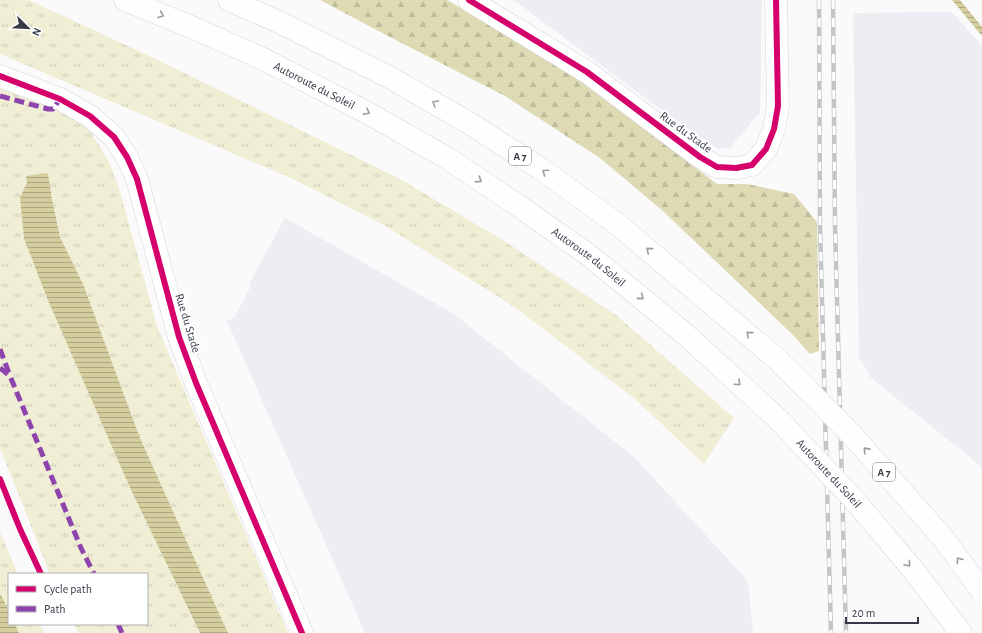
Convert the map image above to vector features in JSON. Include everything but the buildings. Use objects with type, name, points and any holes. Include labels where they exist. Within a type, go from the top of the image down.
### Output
[{"type":"main road","name":"Autoroute du Soleil","points":[[125,0],[261,58],[366,112],[447,158],[590,256],[685,334],[779,420],[849,494],[914,571],[961,633]]},
{"type":"main road","name":"A 7","points":[[230,0],[281,23],[389,77],[469,123],[541,169],[616,222],[778,360],[852,435],[938,532],[982,591]]},
{"type":"main road","name":"Rue du Stade","points":[[469,0],[587,72],[700,157],[717,167],[736,168],[752,165],[766,149],[774,129],[778,106],[776,0]]},
{"type":"main road","name":"Rue du Stade","points":[[0,76],[60,99],[90,116],[114,138],[127,157],[137,179],[179,338],[193,377],[302,633]]},
{"type":"shaded area","points":[[514,0],[762,0],[760,112],[730,148],[718,149],[652,103]]},
{"type":"shaded area","points":[[952,0],[960,0],[982,27],[982,36]]},
{"type":"shaded area","points":[[952,12],[982,46],[982,467],[871,378],[859,357],[853,13]]},
{"type":"shaded area","points":[[48,173],[60,237],[83,284],[140,438],[228,633],[200,633],[131,490],[47,298],[24,238],[20,198],[27,182],[26,176]]},
{"type":"shaded area","points":[[285,218],[454,314],[635,458],[748,581],[753,633],[365,633],[227,321],[234,318],[251,286],[249,284]]},
{"type":"shaded area","points":[[0,593],[8,609],[8,625],[15,625],[19,633],[0,633]]},
{"type":"green space","points":[[0,0],[29,0],[158,60],[400,179],[509,244],[616,315],[734,418],[704,464],[634,398],[513,306],[384,225],[293,179],[0,54]]},
{"type":"green space","points":[[320,0],[447,0],[509,35],[585,83],[717,184],[747,184],[794,194],[817,222],[819,351],[810,354],[792,334],[664,212],[600,158],[505,96]]},
{"type":"green space","points":[[0,85],[67,113],[89,129],[108,160],[119,188],[157,326],[288,633],[228,633],[140,438],[83,284],[60,237],[48,173],[27,182],[20,198],[131,490],[200,633],[78,633],[74,625],[148,625],[148,573],[50,573],[0,448]]},
{"type":"green space","points":[[0,532],[18,573],[8,573],[8,609],[0,593]]},
{"type":"green space","points":[[15,625],[40,625],[44,633],[19,633]]},
{"type":"railway","points":[[819,0],[820,226],[831,633]]},
{"type":"railway","points":[[833,0],[835,226],[846,633]]},
{"type":"marked path","points":[[0,96],[48,109],[53,109],[60,99]]},
{"type":"marked path","points":[[0,349],[10,376]]},
{"type":"marked path","points":[[0,368],[10,376],[81,548],[94,573]]},
{"type":"marked path","points":[[118,625],[122,633]]},
{"type":"cycle path","points":[[469,0],[587,72],[700,157],[717,167],[736,168],[752,165],[766,149],[774,129],[778,106],[776,0]]},
{"type":"cycle path","points":[[0,76],[60,99],[90,116],[114,137],[127,157],[137,179],[179,337],[196,383],[302,633]]},
{"type":"cycle path","points":[[0,479],[20,529],[41,573]]}]
